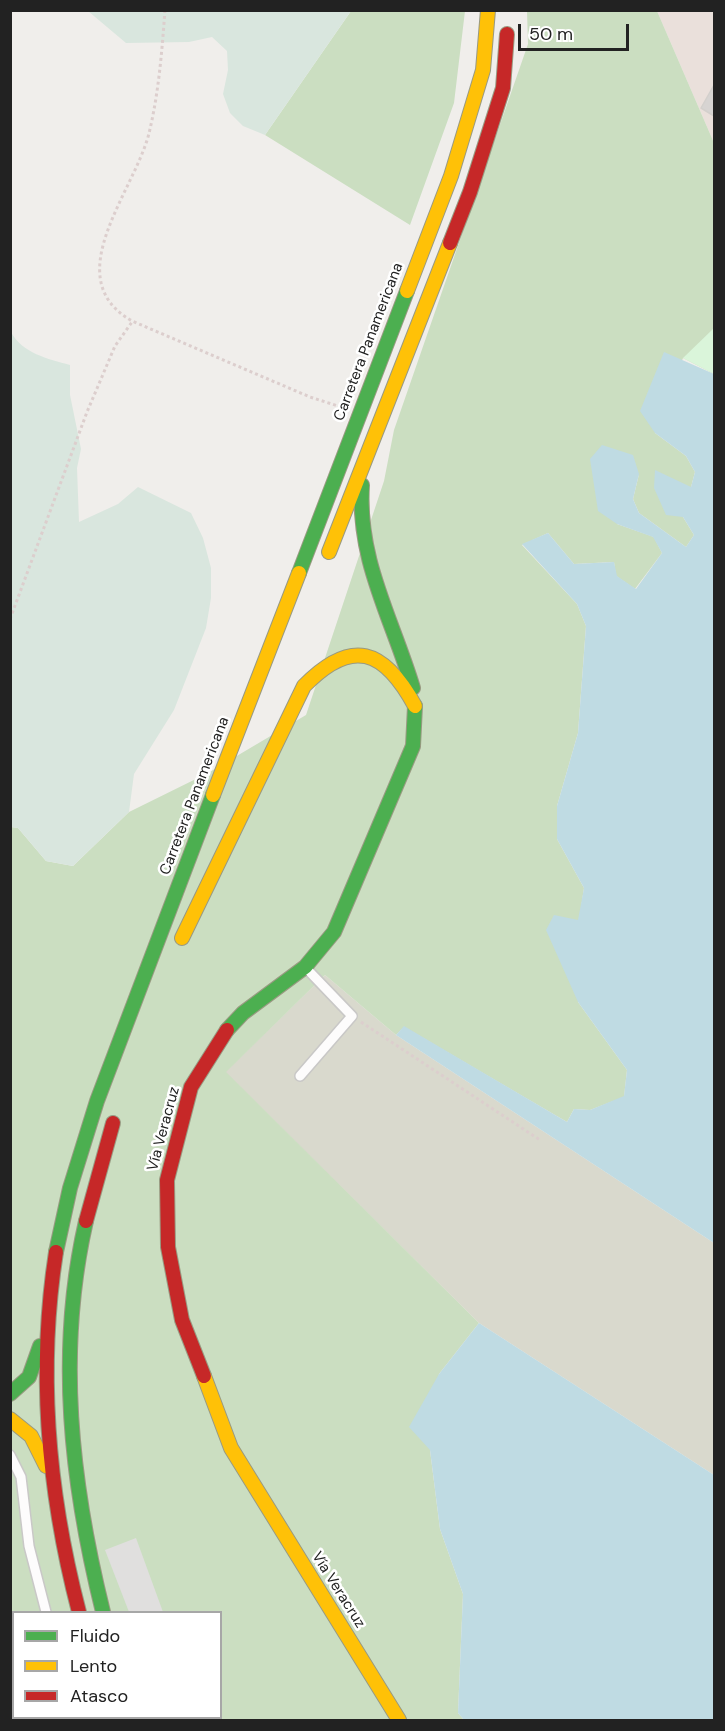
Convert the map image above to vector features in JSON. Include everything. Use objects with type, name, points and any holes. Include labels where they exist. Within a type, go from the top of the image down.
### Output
[{"type":"main road","name":"Carretera Panamericana","points":[[79,1611],[66,1568],[49,1473],[44,1395],[47,1317],[59,1233],[77,1162],[112,1059],[451,176],[483,70],[488,10]]},
{"type":"main road","points":[[325,563],[470,192],[503,88],[508,22]]},
{"type":"main road","name":"Vía Veracruz","points":[[366,461],[362,490],[364,548],[373,580],[407,665],[415,706],[413,746],[334,932],[320,952],[305,967],[243,1013],[221,1037],[191,1087],[167,1180],[168,1247],[182,1320],[231,1448],[399,1720]]},
{"type":"main road","points":[[241,783],[180,943],[304,686],[317,669],[333,658],[349,654],[374,657],[389,666],[399,676],[415,706]]},
{"type":"main road","points":[[104,1611],[83,1522],[75,1465],[70,1394],[70,1336],[76,1266],[96,1176],[116,1111]]},
{"type":"main road","points":[[10,1394],[29,1377],[47,1317]]},
{"type":"main road","points":[[10,1419],[31,1436],[42,1453],[49,1473]]},
{"type":"lane","points":[[300,1076],[352,1016],[305,967]]},
{"type":"lane","points":[[10,1455],[21,1478],[29,1546],[46,1611]]},
{"type":"path","points":[[165,10],[150,131],[125,195],[103,238],[99,269],[102,290],[116,312],[132,321],[310,397],[360,413]]},
{"type":"path","points":[[10,619],[87,412],[116,346],[132,321]]},
{"type":"path","points":[[352,1016],[540,1140]]},
{"type":"shaded area","points":[[88,11],[351,11],[265,135],[243,126],[230,113],[223,94],[228,70],[227,51],[212,37],[189,42],[126,43]]},
{"type":"shaded area","points":[[657,11],[714,11],[714,143]]},
{"type":"shaded area","points":[[11,332],[29,350],[70,365],[70,395],[81,449],[77,468],[79,522],[118,504],[138,487],[191,513],[203,538],[211,568],[211,598],[206,628],[174,710],[134,774],[129,812],[73,866],[46,861],[18,828],[11,827]]},
{"type":"shaded area","points":[[325,975],[396,1035],[714,1243],[714,1475],[479,1323],[225,1072]]},
{"type":"shaded area","points":[[136,1538],[163,1611],[129,1611],[105,1550]]},
{"type":"green space","points":[[351,11],[465,11],[454,103],[410,225],[265,135]]},
{"type":"green space","points":[[527,11],[657,11],[714,143],[714,374],[683,358],[655,433],[686,456],[695,472],[683,517],[694,535],[686,547],[639,513],[633,499],[639,474],[617,524],[654,537],[662,553],[635,589],[616,576],[614,562],[574,564],[548,533],[522,545],[577,604],[586,626],[578,733],[557,806],[557,839],[584,888],[579,921],[578,1002],[627,1070],[624,1097],[590,1110],[574,1109],[567,1122],[404,1027],[396,1035],[325,975],[226,1072],[479,1323],[439,1374],[430,1450],[440,1529],[463,1594],[458,1713],[464,1720],[11,1720],[11,827],[18,828],[46,861],[73,866],[129,812],[208,773],[306,715],[384,481],[394,430],[528,44]]},
{"type":"green space","points":[[714,328],[714,374],[683,358]]},
{"type":"water","points":[[664,352],[714,374],[714,1243],[396,1035],[404,1026],[567,1122],[574,1109],[590,1110],[624,1096],[627,1070],[578,1002],[546,930],[554,915],[578,920],[584,888],[557,839],[557,806],[578,733],[586,626],[577,604],[522,544],[548,533],[574,564],[614,562],[617,576],[636,589],[662,553],[653,537],[617,524],[598,511],[590,459],[602,445],[633,455],[639,474],[633,499],[639,513],[686,547],[694,535],[683,517],[666,515],[654,488],[655,470],[691,487],[695,472],[686,456],[655,433],[640,411]]},
{"type":"water","points":[[479,1323],[714,1475],[714,1720],[464,1720],[458,1713],[463,1594],[440,1529],[430,1450],[409,1427],[439,1374]]},
{"type":"building","points":[[714,85],[714,116],[701,108]]},
{"type":"traffic: fast","points":[[299,573],[407,291]]},
{"type":"traffic: fast","points":[[362,485],[362,512],[370,564],[413,688]]},
{"type":"traffic: fast","points":[[227,1030],[243,1013],[305,967],[334,932],[413,746],[415,706]]},
{"type":"traffic: fast","points":[[56,1252],[70,1188],[97,1101],[213,795]]},
{"type":"traffic: fast","points":[[86,1221],[77,1270],[72,1319],[71,1417],[83,1515],[103,1611]]},
{"type":"traffic: fast","points":[[10,1394],[29,1377],[40,1346]]},
{"type":"traffic: slow","points":[[407,291],[451,176],[483,70],[488,10]]},
{"type":"traffic: slow","points":[[329,552],[450,243]]},
{"type":"traffic: slow","points":[[213,795],[299,573]]},
{"type":"traffic: slow","points":[[182,938],[304,686],[321,670],[337,660],[352,656],[366,656],[379,662],[391,672],[415,706]]},
{"type":"traffic: slow","points":[[204,1376],[231,1448],[399,1720]]},
{"type":"traffic: slow","points":[[10,1419],[31,1436],[46,1466]]},
{"type":"traffic: jam","points":[[450,243],[470,192],[503,88],[507,34]]},
{"type":"traffic: jam","points":[[204,1376],[182,1320],[168,1247],[167,1180],[191,1087],[227,1030]]},
{"type":"traffic: jam","points":[[86,1221],[113,1123]]},
{"type":"traffic: jam","points":[[56,1252],[47,1343],[49,1433],[60,1523],[79,1611]]}]
